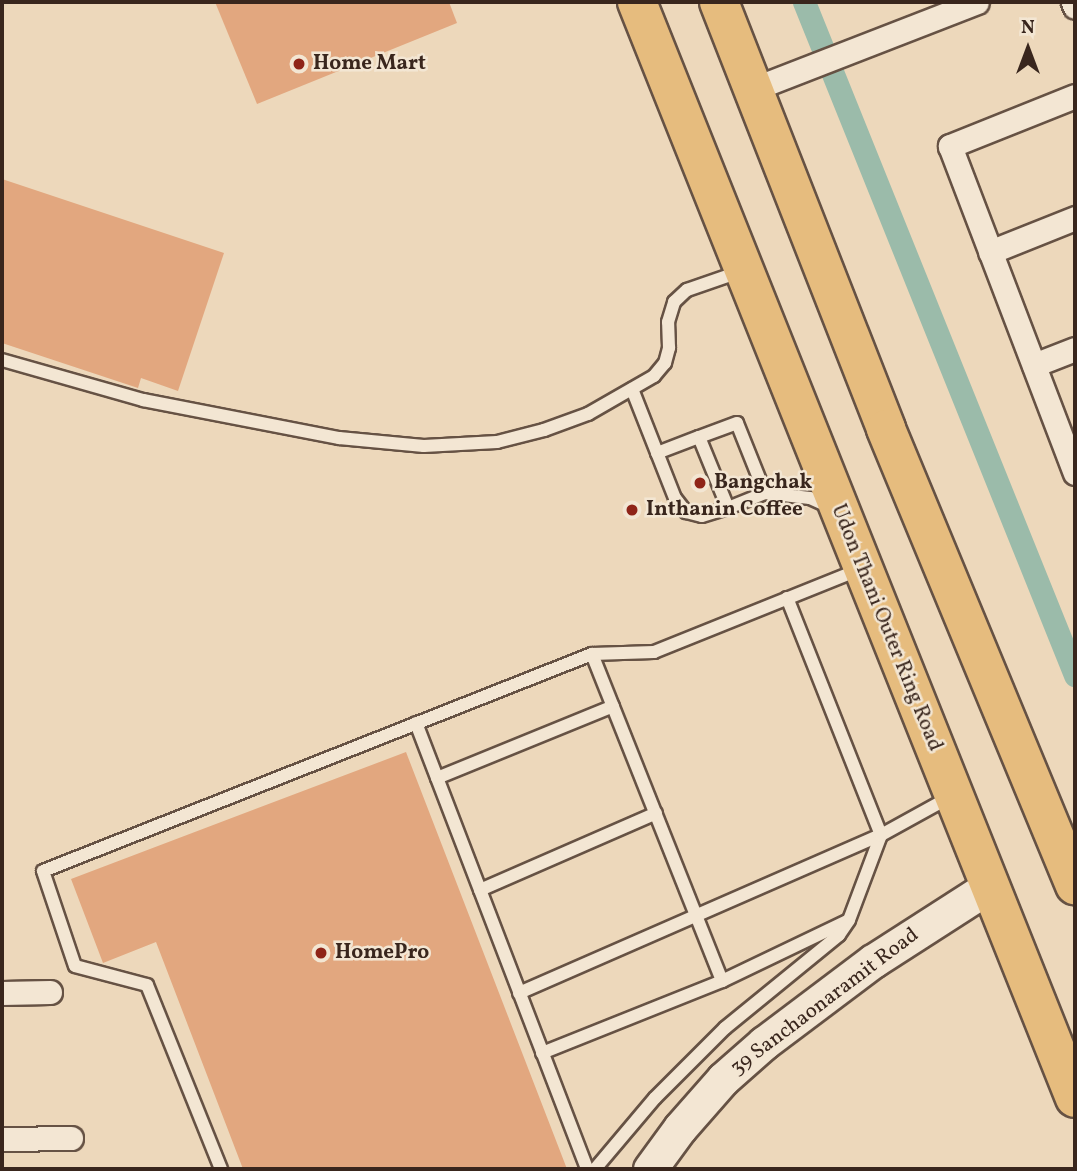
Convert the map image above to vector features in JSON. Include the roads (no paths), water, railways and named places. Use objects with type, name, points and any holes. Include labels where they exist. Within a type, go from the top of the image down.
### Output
[{"type":"highway","name":"Udon Thani Outer Ring Road","points":[[637,2],[1075,1098]]},
{"type":"highway","points":[[719,2],[886,429],[1075,885]]},
{"type":"main road","name":"39 Sanchaonaramit Road","points":[[650,1169],[680,1128],[723,1079],[764,1043],[873,961],[990,886]]},
{"type":"street","points":[[753,89],[977,2]]},
{"type":"street","points":[[1073,2],[1075,7]]},
{"type":"street","points":[[1075,96],[950,146],[1075,473]]},
{"type":"street","points":[[990,252],[1075,218]]},
{"type":"street","points":[[1034,365],[1075,349]]},
{"type":"street","points":[[2,993],[50,992]]},
{"type":"street","points":[[2,1139],[71,1138]]},
{"type":"lane","points":[[2,360],[143,400],[339,438],[424,446],[497,442],[544,430],[588,414],[654,376],[665,363],[669,348],[668,321],[674,302],[687,290],[743,270]]},
{"type":"lane","points":[[632,389],[675,498],[686,512],[702,516],[765,493],[810,498],[839,511]]},
{"type":"lane","points":[[657,453],[737,423],[765,493]]},
{"type":"lane","points":[[699,437],[728,508]]},
{"type":"lane","points":[[221,1169],[147,985],[75,966],[43,871],[592,654],[654,652],[862,568]]},
{"type":"lane","points":[[595,1169],[655,1098],[725,1028],[839,935],[849,920],[881,835],[787,598]]},
{"type":"lane","points":[[592,654],[722,981]]},
{"type":"lane","points":[[437,778],[613,706]]},
{"type":"lane","points":[[416,723],[587,1169]]},
{"type":"lane","points":[[519,993],[881,835],[953,795]]},
{"type":"lane","points":[[480,890],[656,814]]},
{"type":"lane","points":[[542,1053],[722,981],[849,920]]},
{"type":"waterway","points":[[804,2],[1075,675]]},
{"type":"place","name":"Home Mart","points":[[299,64]]},
{"type":"place","name":"Bangchak","points":[[700,483]]},
{"type":"place","name":"Inthanin Coffee","points":[[632,510]]},
{"type":"place","name":"HomePro","points":[[321,953]]}]
